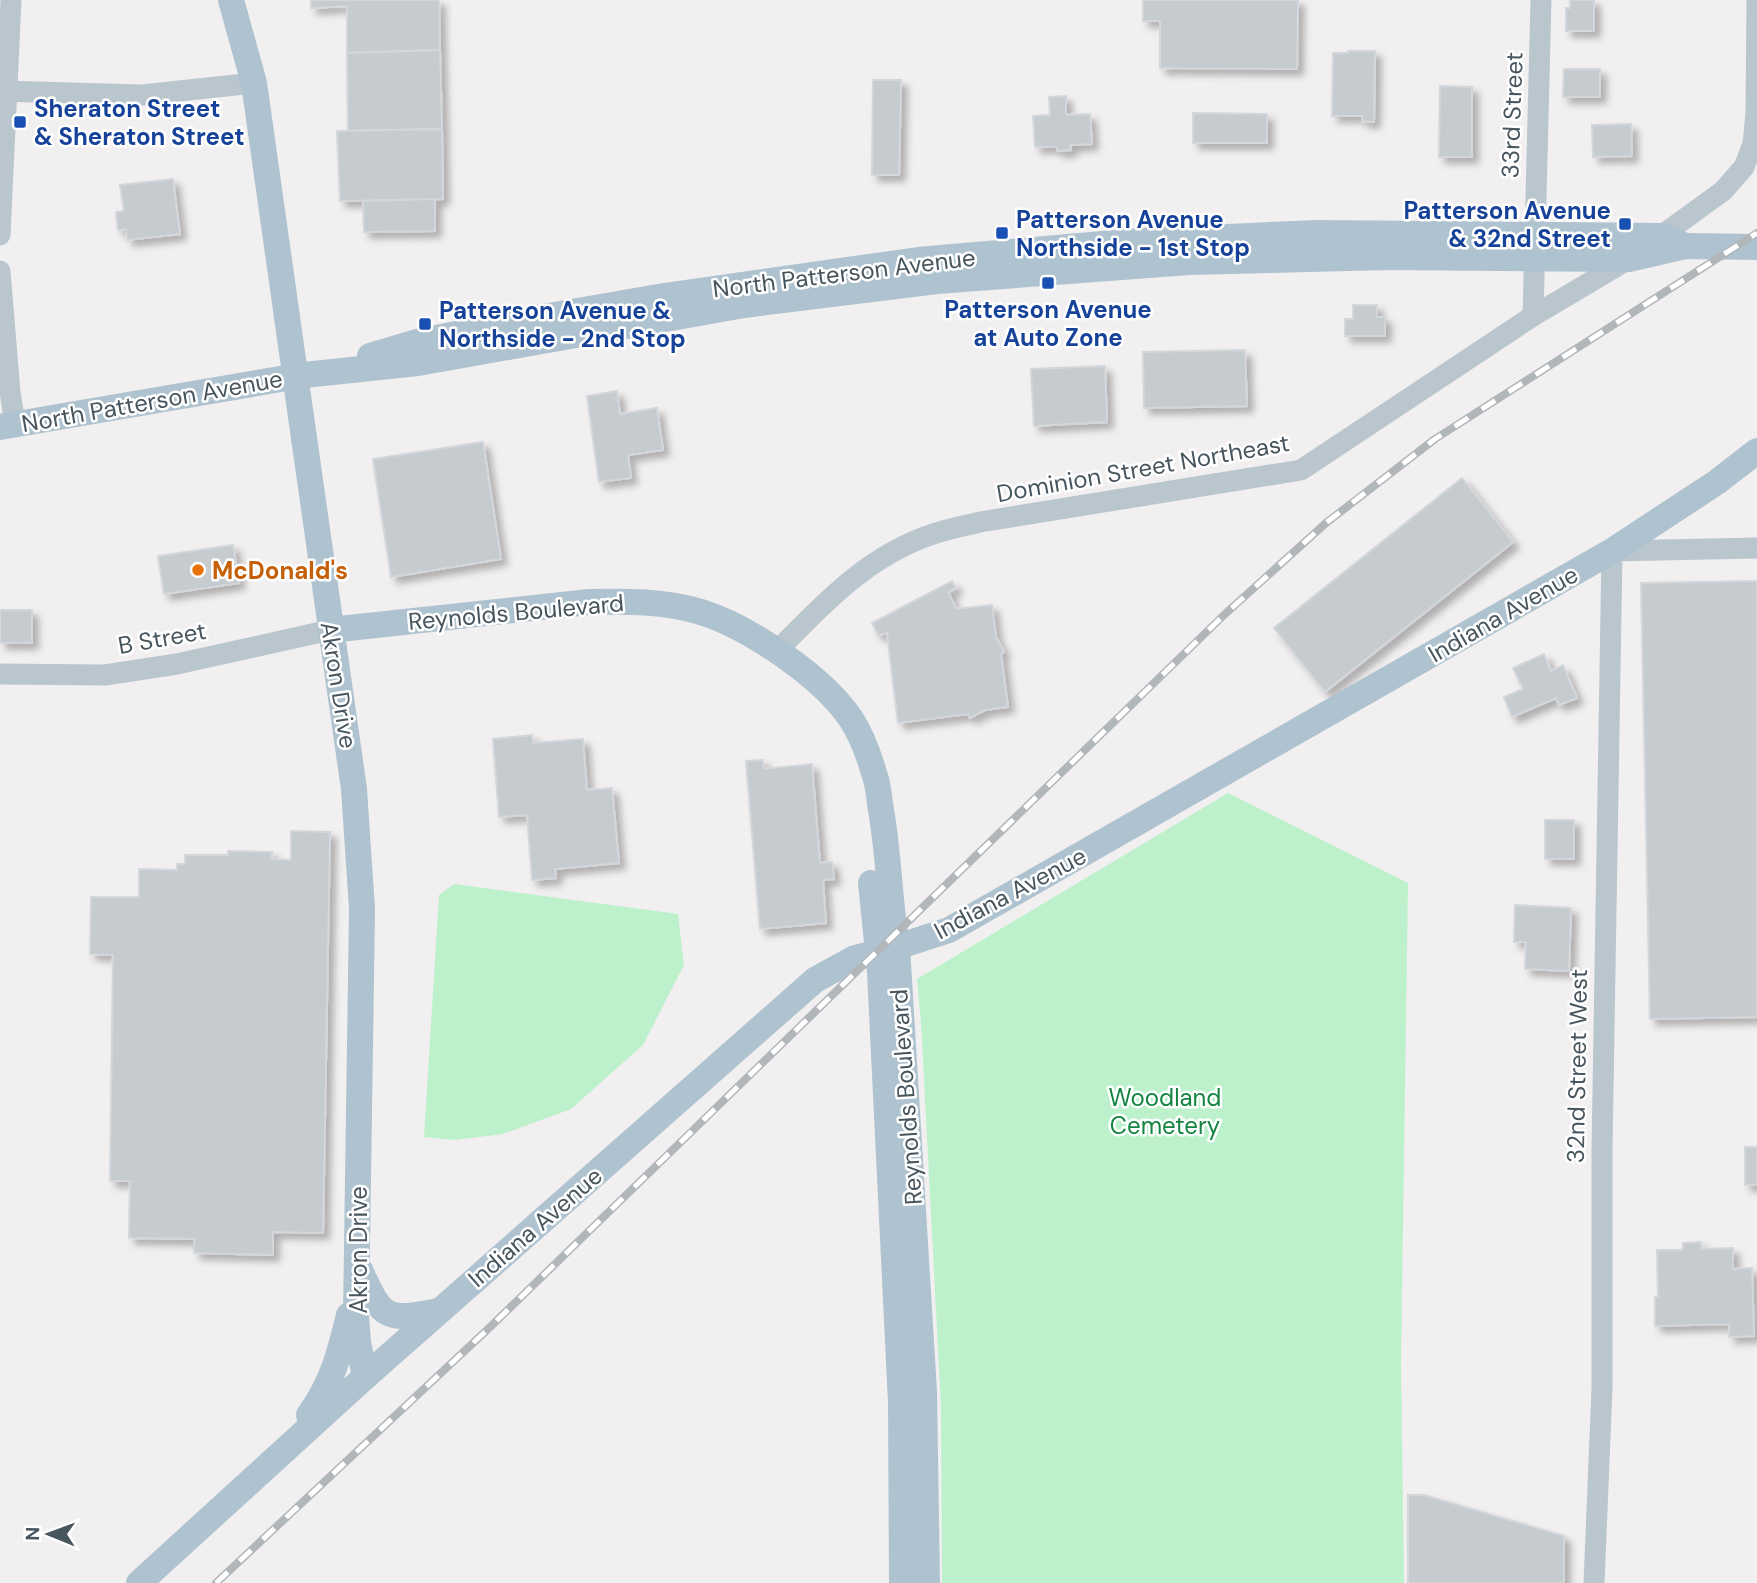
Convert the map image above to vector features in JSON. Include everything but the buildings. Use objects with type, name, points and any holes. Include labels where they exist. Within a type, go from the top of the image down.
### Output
[{"type":"main road","name":"Akron Drive","points":[[230,0],[254,83],[354,789],[362,909],[358,1342],[365,1377]]},
{"type":"main road","name":"North Patterson Avenue","points":[[8,425],[304,375],[417,342],[520,321],[664,296],[918,261],[1136,241],[1316,233],[1535,246],[1629,259],[1674,241]]},
{"type":"main road","name":"North Patterson Avenue","points":[[1535,246],[1674,241],[1757,247]]},
{"type":"main road","name":"Indiana Avenue","points":[[139,1583],[440,1310],[815,980],[855,958],[949,930],[1612,551],[1717,482],[1757,451]]},
{"type":"main road","name":"Reynolds Boulevard","points":[[330,630],[566,604],[621,601],[668,605],[699,612],[731,625],[776,652],[815,678],[852,720],[875,775],[886,838],[891,911],[887,949],[900,1388],[902,1583]]},
{"type":"main road","name":"Reynolds Boulevard","points":[[887,949],[924,1391],[927,1583]]},
{"type":"main road","points":[[357,1275],[383,1311],[396,1317],[440,1310]]},
{"type":"main road","points":[[279,1454],[328,1385],[336,1364],[357,1275]]},
{"type":"street","points":[[0,235],[4,92],[11,0]]},
{"type":"street","name":"33rd Street","points":[[1533,316],[1541,0]]},
{"type":"street","points":[[1674,241],[1744,167],[1754,144],[1757,0]]},
{"type":"street","points":[[4,92],[142,95],[254,83]]},
{"type":"street","name":"Dominion Street Northeast","points":[[776,652],[835,591],[878,560],[932,534],[980,522],[1301,470],[1533,316],[1629,259]]},
{"type":"street","points":[[0,271],[10,392],[8,425]]},
{"type":"street","points":[[1612,551],[1757,548]]},
{"type":"street","name":"32nd Street West","points":[[1594,1583],[1602,1389],[1602,1163],[1612,551]]},
{"type":"street","name":"B Street","points":[[0,674],[105,675],[177,664],[330,630]]},
{"type":"green space","name":"Woodland Cemetery","points":[[1228,793],[1408,883],[1401,1364],[1404,1583],[942,1583],[941,1407],[917,979]]},
{"type":"green space","points":[[454,884],[678,914],[684,965],[643,1045],[571,1109],[503,1134],[455,1140],[424,1137],[439,895]]},
{"type":"railway","points":[[216,1583],[487,1330],[1224,615],[1326,523],[1435,439],[1757,233]]},
{"type":"place","name":"Sheraton Street & Sheraton Street","points":[[20,122]]},
{"type":"place","name":"Patterson Avenue & 32nd Street","points":[[1625,224]]},
{"type":"place","name":"Patterson Avenue Northside - 1st Stop","points":[[1002,233]]},
{"type":"place","name":"Patterson Avenue at Auto Zone","points":[[1048,283]]},
{"type":"place","name":"Patterson Avenue & Northside - 2nd Stop","points":[[425,324]]},
{"type":"place","name":"McDonald's","points":[[198,570]]}]
